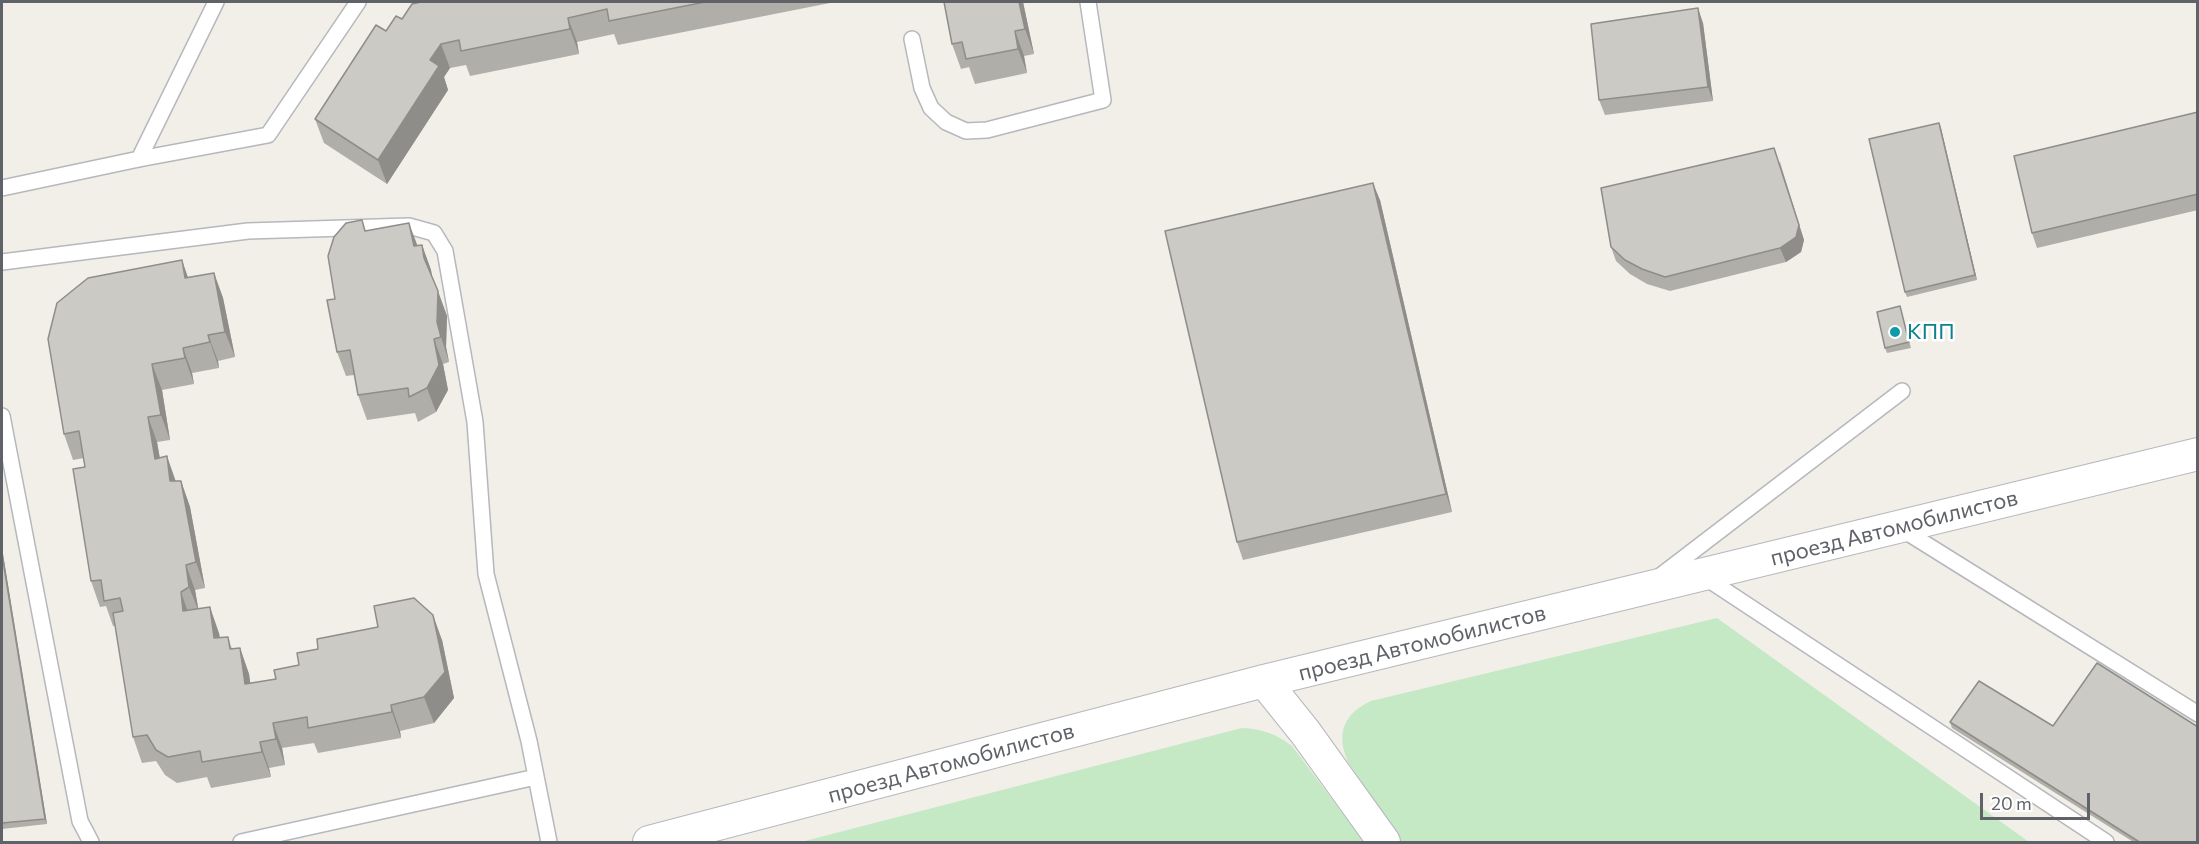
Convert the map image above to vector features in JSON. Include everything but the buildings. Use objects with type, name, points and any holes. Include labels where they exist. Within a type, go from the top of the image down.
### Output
[{"type":"street","name":"проезд Автомобилистов","points":[[649,843],[1264,681],[2198,454]]},
{"type":"street","points":[[1264,681],[1305,732],[1384,843]]},
{"type":"lane","points":[[139,159],[216,2]]},
{"type":"lane","points":[[2,188],[268,135],[358,2]]},
{"type":"lane","points":[[912,39],[922,88],[931,108],[946,122],[966,131],[987,130],[1103,100],[1088,2]]},
{"type":"lane","points":[[2,262],[248,231],[409,226],[434,233],[445,251],[476,422],[486,574],[536,777],[549,843]]},
{"type":"lane","points":[[1642,590],[1902,391]]},
{"type":"lane","points":[[2,416],[80,821],[91,843]]},
{"type":"lane","points":[[1898,527],[2198,714]]},
{"type":"lane","points":[[1703,576],[2106,843]]},
{"type":"lane","points":[[241,843],[536,777]]},
{"type":"green space","points":[[1717,618],[2029,842],[1400,842],[1399,837],[1348,762],[1344,752],[1344,726],[1354,712],[1371,701]]},
{"type":"green space","points":[[1242,728],[1269,733],[1292,746],[1364,842],[801,842]]},
{"type":"place","name":"КПП","points":[[1895,332]]}]
